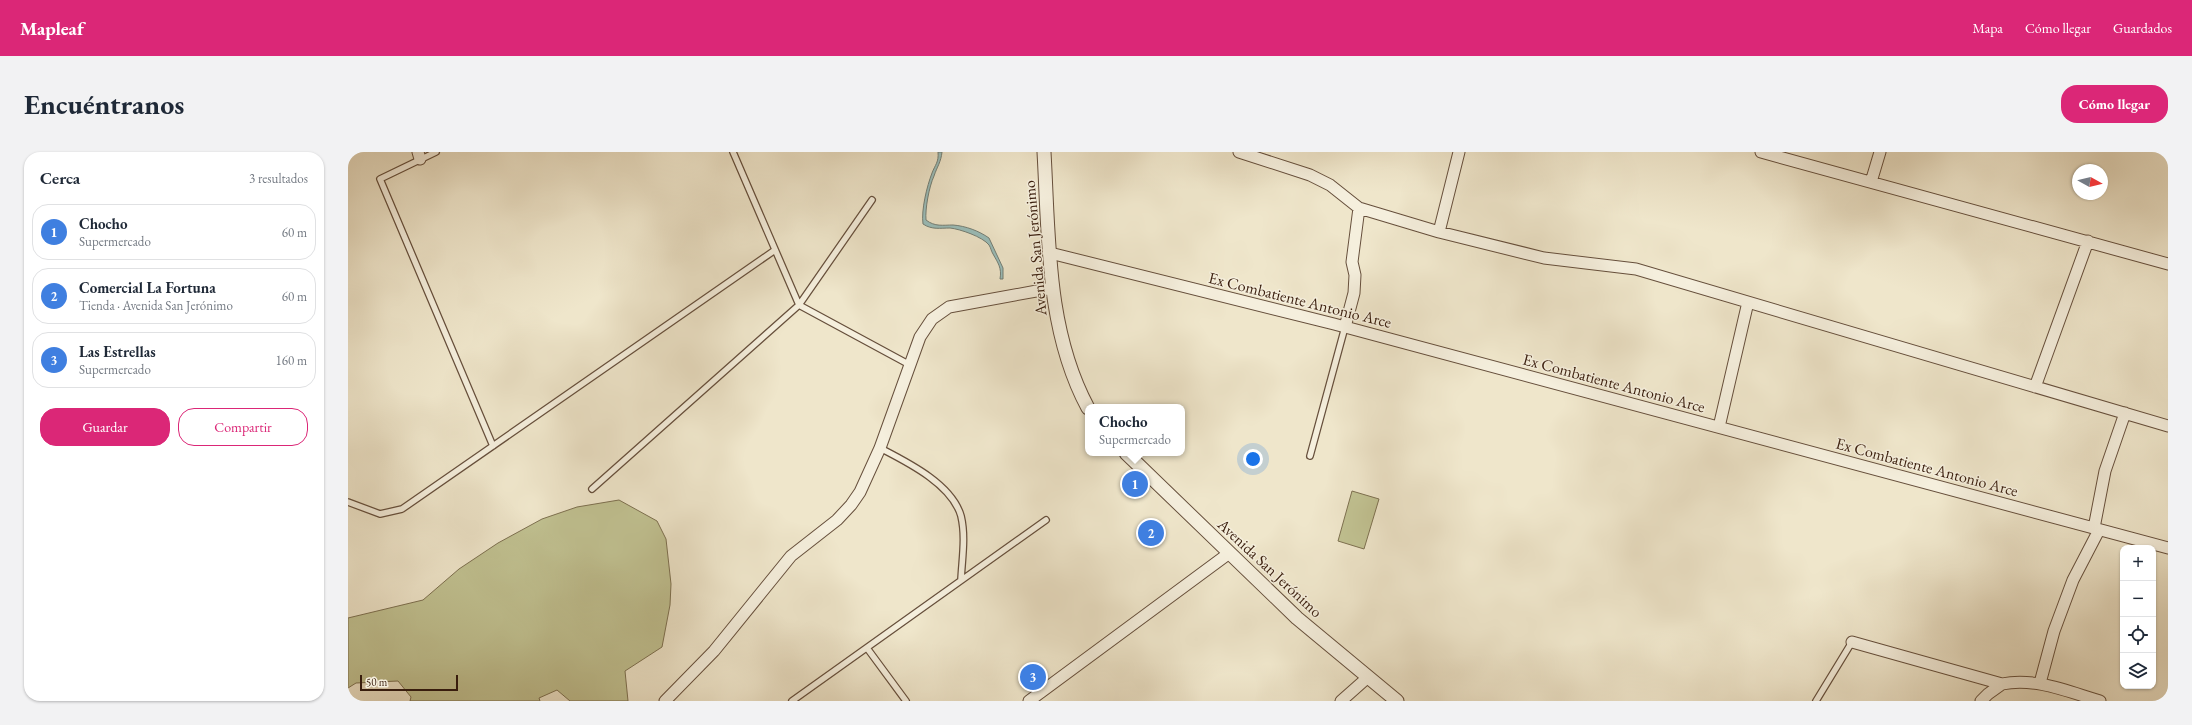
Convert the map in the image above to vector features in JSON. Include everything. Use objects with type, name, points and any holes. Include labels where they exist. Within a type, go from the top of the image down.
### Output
[{"type":"street","name":"Avenida San Jerónimo","points":[[1044,152],[1053,288],[1060,332],[1068,363],[1086,404]]},
{"type":"street","points":[[1239,152],[1310,175],[1330,185],[1359,208],[1439,232],[1544,258],[1636,269],[2168,426]]},
{"type":"street","points":[[1439,232],[1459,152]]},
{"type":"street","points":[[1761,152],[2168,264]]},
{"type":"street","points":[[1871,182],[1880,152]]},
{"type":"street","points":[[1345,327],[1354,293],[1355,275],[1352,262],[1352,251],[1359,208]]},
{"type":"street","points":[[2035,387],[2088,242]]},
{"type":"street","name":"Ex Combatiente Antonio Arce","points":[[1050,253],[1345,327],[2168,548]]},
{"type":"street","points":[[665,701],[714,651],[791,556],[838,520],[851,505],[860,492],[880,448],[920,336],[932,319],[949,307],[1053,288]]},
{"type":"street","points":[[1719,427],[1748,302]]},
{"type":"street","points":[[2040,683],[2054,631],[2073,580],[2097,529],[2105,471],[2125,413]]},
{"type":"street","name":"Avenida San Jerónimo","points":[[1129,456],[1228,554],[1297,618],[1397,701]]},
{"type":"street","points":[[1029,701],[1228,554]]},
{"type":"street","points":[[1852,642],[2002,684],[2026,681],[2040,683],[2100,701]]},
{"type":"street","points":[[1341,701],[1368,678]]},
{"type":"street","points":[[1981,701],[2002,684]]},
{"type":"lane","points":[[436,152],[419,156],[380,178],[493,446]]},
{"type":"lane","points":[[733,152],[799,305],[910,365]]},
{"type":"lane","points":[[592,489],[799,305],[872,200]]},
{"type":"lane","points":[[348,502],[380,514],[402,509],[775,250]]},
{"type":"lane","points":[[1310,456],[1345,327]]},
{"type":"lane","points":[[880,448],[926,474],[956,504],[960,516],[964,539],[961,580]]},
{"type":"lane","points":[[792,701],[1046,520]]},
{"type":"lane","points":[[1816,701],[1852,642]]},
{"type":"lane","points":[[867,648],[906,701]]},
{"type":"green space","points":[[1352,491],[1379,499],[1364,549],[1338,541]]},
{"type":"green space","points":[[619,500],[657,521],[666,539],[671,584],[670,605],[662,647],[625,671],[628,701],[570,701],[557,690],[539,698],[540,701],[410,701],[411,697],[398,681],[356,683],[348,688],[348,618],[423,600],[459,569],[498,543],[542,519],[577,507]]},
{"type":"water","points":[[938,152],[942,152],[929,192],[926,220],[936,225],[953,225],[967,228],[977,231],[989,238],[1003,268],[1003,279],[1000,279],[999,266],[990,246],[982,239],[959,230],[950,228],[933,228],[923,224],[925,198],[930,178],[937,161]]},
{"type":"place","name":"Chocho","points":[[1135,484]]},
{"type":"place","name":"Comercial La Fortuna","points":[[1151,533]]},
{"type":"place","name":"Las Estrellas","points":[[1033,677]]}]
